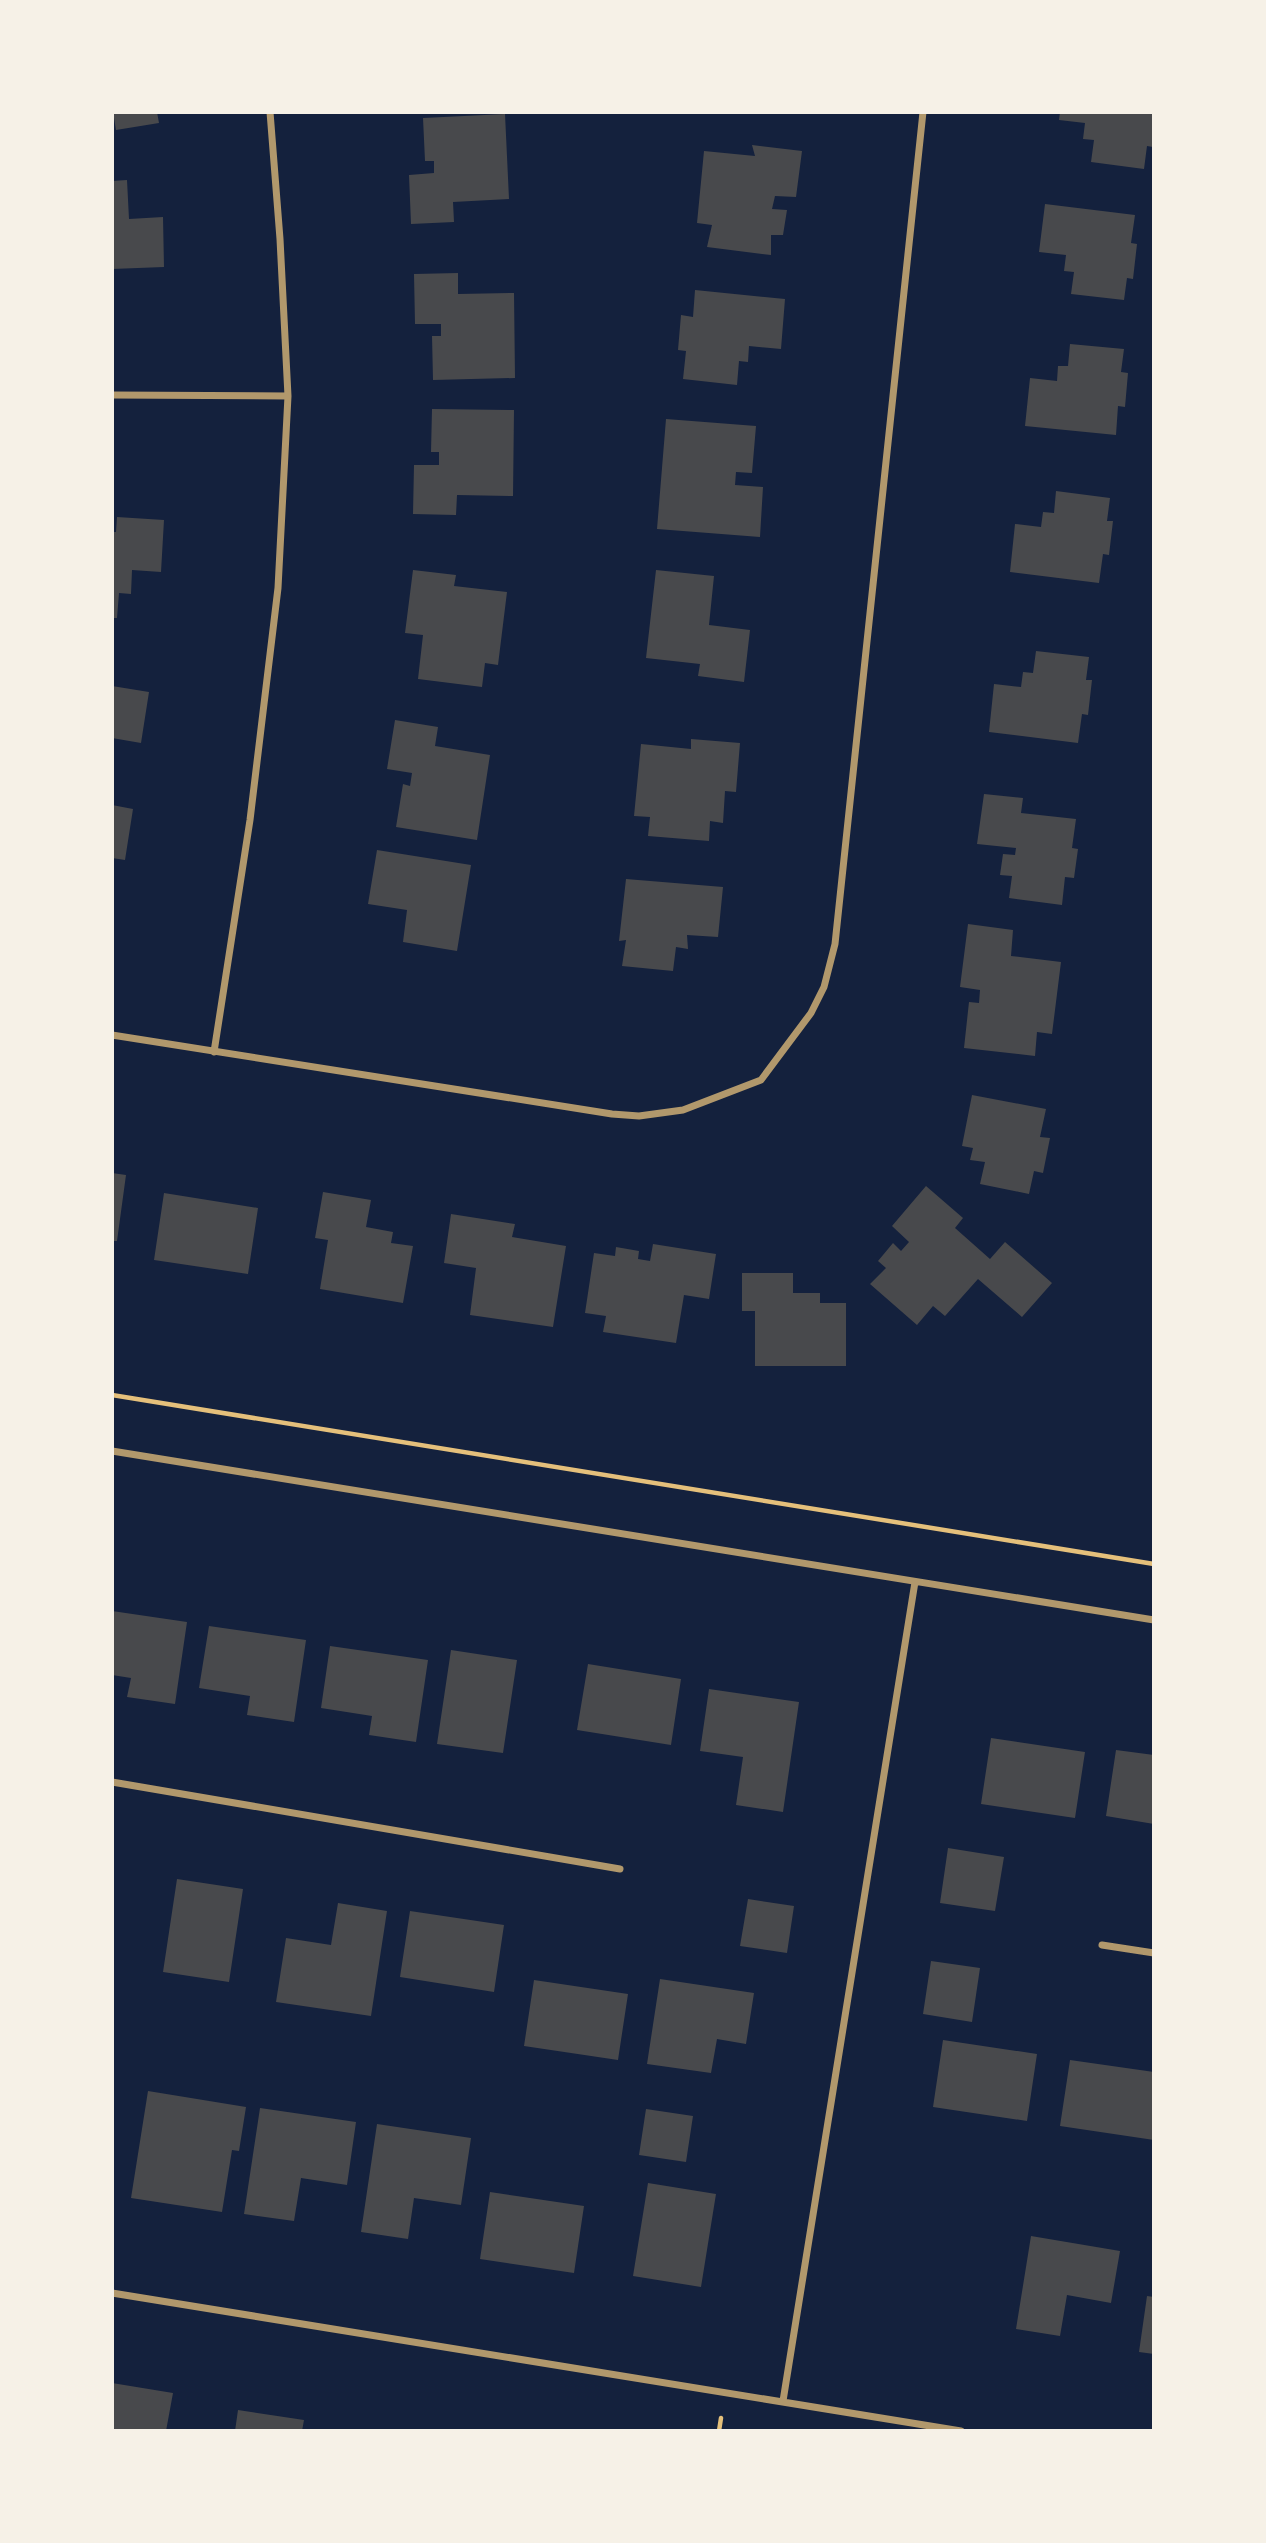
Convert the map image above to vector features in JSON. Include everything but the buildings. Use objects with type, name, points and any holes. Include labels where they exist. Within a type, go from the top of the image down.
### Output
[{"type":"street","points":[[214,1052],[250,820],[278,588],[288,396],[270,112]]},
{"type":"street","points":[[112,1035],[612,1114],[639,1116],[683,1110],[761,1080],[811,1013],[824,987],[835,944],[923,112]]},
{"type":"street","points":[[112,395],[288,396]]},
{"type":"street","points":[[112,1451],[1154,1620]]},
{"type":"street","points":[[783,2401],[915,1582]]},
{"type":"street","points":[[112,1782],[620,1869]]},
{"type":"street","points":[[1102,1945],[1154,1953]]},
{"type":"street","points":[[112,2293],[961,2431]]},
{"type":"path","points":[[112,1395],[1154,1564]]}]
